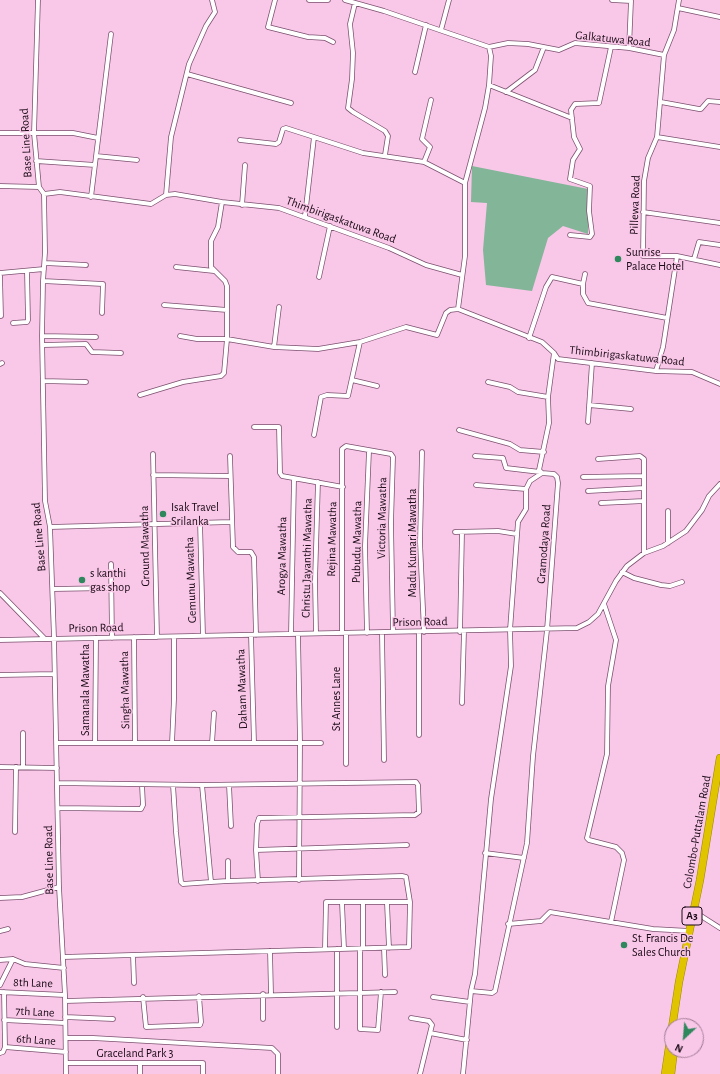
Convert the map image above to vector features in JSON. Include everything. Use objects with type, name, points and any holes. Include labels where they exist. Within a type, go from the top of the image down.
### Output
[{"type":"highway","name":"Colombo-Puttalam Road","points":[[665,1074],[678,982],[700,880],[720,758]]},
{"type":"highway","name":"Colombo-Puttalam Road","points":[[678,1018],[720,787]]},
{"type":"highway","points":[[671,1074],[673,1058]]},
{"type":"street","name":"Base Line Road","points":[[38,0],[34,133],[39,187],[44,194],[45,263],[42,281],[42,336],[45,501],[46,515],[50,527],[53,589],[59,887],[65,994],[66,1074]]},
{"type":"street","points":[[166,195],[171,137],[189,64],[206,26],[216,12],[212,0]]},
{"type":"street","points":[[275,0],[268,27],[308,37],[325,38],[333,42]]},
{"type":"street","points":[[309,0],[327,0]]},
{"type":"street","points":[[180,336],[197,339],[227,339],[274,347],[318,349],[360,342],[406,327],[437,335],[446,313],[450,310],[458,309],[465,256],[465,182],[485,108],[489,85],[491,56],[489,47],[426,25],[345,0]]},
{"type":"street","points":[[441,30],[449,0]]},
{"type":"street","points":[[612,0],[631,1],[629,48]]},
{"type":"street","name":"Galkatuwa Road","points":[[489,47],[508,43],[559,50],[575,43],[629,48],[664,55],[674,30],[679,0]]},
{"type":"street","points":[[354,3],[350,24],[353,53],[352,79],[348,108],[385,131],[388,136],[385,155]]},
{"type":"street","points":[[678,8],[720,17]]},
{"type":"street","points":[[415,72],[426,25]]},
{"type":"street","points":[[91,197],[112,34]]},
{"type":"street","points":[[570,235],[590,237],[592,234],[589,211],[590,186],[570,179],[573,160],[580,149],[574,137],[571,110],[575,104],[599,103],[611,47]]},
{"type":"street","points":[[506,92],[535,70],[544,48]]},
{"type":"street","name":"Pillewa Road","points":[[664,55],[657,136],[648,158],[644,181],[643,256],[677,256]]},
{"type":"street","points":[[187,74],[291,103]]},
{"type":"street","points":[[489,85],[572,118]]},
{"type":"street","points":[[424,162],[430,147],[422,139],[431,100]]},
{"type":"street","points":[[661,102],[701,109],[708,101],[720,102]]},
{"type":"street","points":[[240,140],[276,144],[279,142],[283,129],[286,128],[363,153],[385,155],[424,162],[465,182]]},
{"type":"street","points":[[0,133],[73,133],[98,138]]},
{"type":"street","points":[[657,136],[720,147]]},
{"type":"street","points":[[305,216],[314,137]]},
{"type":"street","points":[[96,156],[137,160]]},
{"type":"street","points":[[36,161],[95,165]]},
{"type":"street","points":[[242,205],[245,166]]},
{"type":"street","points":[[0,186],[39,187]]},
{"type":"street","name":"Thimbirigaskatuwa Road","points":[[44,194],[60,192],[151,204],[166,195],[174,194],[242,205],[279,208],[305,216],[389,248],[426,265],[462,275]]},
{"type":"street","points":[[140,395],[183,382],[221,376],[224,373],[227,339],[227,286],[225,280],[211,267],[211,241],[218,227],[222,202]]},
{"type":"street","points":[[643,212],[720,223]]},
{"type":"street","points":[[319,277],[330,226]]},
{"type":"street","points":[[694,259],[699,242],[720,246]]},
{"type":"street","points":[[656,371],[663,347],[677,256],[720,265]]},
{"type":"street","points":[[45,263],[86,266]]},
{"type":"street","points":[[176,268],[214,271]]},
{"type":"street","points":[[0,273],[44,270]]},
{"type":"street","points":[[13,323],[27,322],[28,320],[27,271]]},
{"type":"street","points":[[585,274],[582,284],[583,294],[588,303],[667,318]]},
{"type":"street","points":[[0,276],[1,316]]},
{"type":"street","points":[[529,338],[546,287],[552,277],[582,284]]},
{"type":"street","points":[[42,281],[102,284],[102,313]]},
{"type":"street","points":[[164,305],[227,310]]},
{"type":"street","points":[[274,347],[279,307]]},
{"type":"street","name":"Thimbirigaskatuwa Road","points":[[458,309],[542,342],[558,359],[656,371],[692,372],[720,384]]},
{"type":"street","points":[[42,336],[96,337]]},
{"type":"street","points":[[314,434],[321,397],[327,395],[348,396],[360,342]]},
{"type":"street","points":[[43,345],[86,344],[92,352],[122,353]]},
{"type":"street","points":[[463,1074],[494,769],[511,666],[510,630],[518,522],[526,509],[526,489],[530,480],[541,472],[549,423],[548,397],[554,353]]},
{"type":"street","points":[[588,422],[592,363]]},
{"type":"street","points":[[352,380],[377,386]]},
{"type":"street","points":[[43,381],[86,382]]},
{"type":"street","points":[[488,382],[510,388],[518,392],[548,397]]},
{"type":"street","points":[[589,405],[631,409]]},
{"type":"street","points":[[254,426],[279,427],[280,473],[282,476],[343,487]]},
{"type":"street","points":[[459,430],[510,444],[520,450],[544,452]]},
{"type":"street","name":"Victoria Mawatha","points":[[344,446],[391,454],[393,457],[391,523],[393,632]]},
{"type":"street","name":"Rejina Mawatha","points":[[344,446],[344,633]]},
{"type":"street","name":"Pubudu Mawatha","points":[[367,633],[365,546],[369,451]]},
{"type":"street","name":"Madu Kumari Mawatha","points":[[422,452],[421,557],[424,632]]},
{"type":"street","name":"Ground Mawatha","points":[[153,454],[157,637]]},
{"type":"street","points":[[50,527],[231,522],[230,456]]},
{"type":"street","name":"Gramodaya Road","points":[[475,456],[503,458],[506,468],[554,474],[557,477],[558,483],[547,630]]},
{"type":"street","points":[[598,459],[640,456],[644,459],[644,553]]},
{"type":"street","points":[[153,475],[230,476]]},
{"type":"street","points":[[583,477],[644,476]]},
{"type":"street","name":"Arogya Mawatha","points":[[291,634],[294,479]]},
{"type":"street","name":"Christu Jayanthi Mawatha","points":[[316,633],[315,581],[318,482]]},
{"type":"street","name":"Prison Road","points":[[0,640],[316,633],[462,632],[577,628],[589,622],[604,604],[622,572],[633,560],[644,553],[668,543],[692,525],[709,496],[720,484]]},
{"type":"street","points":[[476,485],[526,489]]},
{"type":"street","points":[[588,491],[644,488]]},
{"type":"street","points":[[601,503],[644,501]]},
{"type":"street","points":[[668,511],[668,543]]},
{"type":"street","name":"Gemunu Mawatha","points":[[200,522],[203,636]]},
{"type":"street","name":"Daham Mawatha","points":[[231,522],[234,550],[251,552],[254,557],[254,743]]},
{"type":"street","points":[[455,532],[498,531],[517,534]]},
{"type":"street","points":[[462,532],[462,703]]},
{"type":"street","points":[[111,564],[112,638]]},
{"type":"street","points":[[622,572],[634,578],[661,585],[670,586],[682,582]]},
{"type":"street","points":[[53,589],[111,588]]},
{"type":"street","points":[[0,593],[44,638]]},
{"type":"street","points":[[604,604],[616,640],[608,686],[607,754],[587,838],[589,840],[616,847],[622,853],[624,860],[611,922]]},
{"type":"street","points":[[471,991],[492,993],[495,991],[508,924],[524,858],[527,843],[533,756],[547,630]]},
{"type":"street","points":[[419,632],[419,735]]},
{"type":"street","name":"St Annes Lane","points":[[344,633],[346,764]]},
{"type":"street","points":[[382,633],[384,760]]},
{"type":"street","points":[[298,634],[300,880]]},
{"type":"street","name":"Singha Mawatha","points":[[134,637],[135,743]]},
{"type":"street","points":[[172,743],[174,637]]},
{"type":"street","name":"Samanala Mawatha","points":[[95,743],[96,638]]},
{"type":"street","points":[[0,675],[54,674]]},
{"type":"street","points":[[212,743],[214,712]]},
{"type":"street","points":[[23,733],[24,767]]},
{"type":"street","points":[[57,743],[321,743]]},
{"type":"street","points":[[0,767],[57,768]]},
{"type":"street","points":[[15,832],[16,768]]},
{"type":"street","points":[[58,783],[202,786],[416,782],[418,785],[419,812],[416,814],[259,818],[257,824],[256,850],[258,881]]},
{"type":"street","points":[[58,808],[141,809],[143,805],[142,785]]},
{"type":"street","points":[[63,957],[409,947],[410,902],[407,878],[402,876],[228,881],[183,884],[181,882],[173,785]]},
{"type":"street","points":[[230,785],[231,826]]},
{"type":"street","points":[[202,786],[211,882]]},
{"type":"street","points":[[256,850],[407,845]]},
{"type":"street","points":[[485,853],[524,858]]},
{"type":"street","points":[[228,861],[228,881]]},
{"type":"street","points":[[0,898],[22,897],[59,887]]},
{"type":"street","points":[[325,949],[324,904],[326,902],[410,902]]},
{"type":"street","points":[[363,902],[360,1029],[378,1031],[381,992]]},
{"type":"street","points":[[342,903],[344,949]]},
{"type":"street","points":[[387,903],[390,948]]},
{"type":"street","points":[[508,924],[541,921],[550,912],[653,928],[689,931]]},
{"type":"street","points":[[698,914],[720,928]]},
{"type":"street","points":[[0,931],[8,929]]},
{"type":"street","points":[[384,948],[385,975]]},
{"type":"street","points":[[337,949],[337,1027]]},
{"type":"street","points":[[270,951],[271,994]]},
{"type":"street","points":[[133,955],[134,983]]},
{"type":"street","points":[[0,960],[13,959],[26,964],[64,968]]},
{"type":"street","points":[[0,985],[13,959]]},
{"type":"street","points":[[0,998],[2,992]]},
{"type":"street","points":[[0,1053],[3,1052],[5,1047],[2,992]]},
{"type":"street","name":"8th Lane","points":[[2,992],[65,994]]},
{"type":"street","points":[[65,1000],[337,992],[395,992]]},
{"type":"street","points":[[263,994],[263,1019]]},
{"type":"street","points":[[143,997],[145,1026],[154,1026],[200,1025],[200,996]]},
{"type":"street","points":[[434,996],[470,1002]]},
{"type":"street","points":[[65,1017],[113,1019]]},
{"type":"street","points":[[412,1018],[431,1023],[420,1074]]},
{"type":"street","name":"7th Lane","points":[[4,1020],[65,1023]]},
{"type":"street","points":[[430,1033],[467,1040]]},
{"type":"street","points":[[66,1038],[101,1038],[272,1048],[278,1054],[278,1074]]},
{"type":"street","name":"6th Lane","points":[[5,1047],[66,1052]]},
{"type":"street","name":"Graceland Park 3","points":[[66,1063],[203,1064],[203,1074]]},
{"type":"street","points":[[140,1063],[140,1074]]},
{"type":"green space","points":[[472,166],[588,189],[588,234],[563,226],[548,238],[532,291],[486,285],[483,250],[487,203],[471,202]]},
{"type":"place","name":"Sunrise Palace Hotel","points":[[618,259]]},
{"type":"place","name":"Isak Travel Srilanka","points":[[163,514]]},
{"type":"place","name":"s kanthi gas shop","points":[[82,580]]},
{"type":"place","name":"St. Francis De Sales Church","points":[[624,945]]}]
